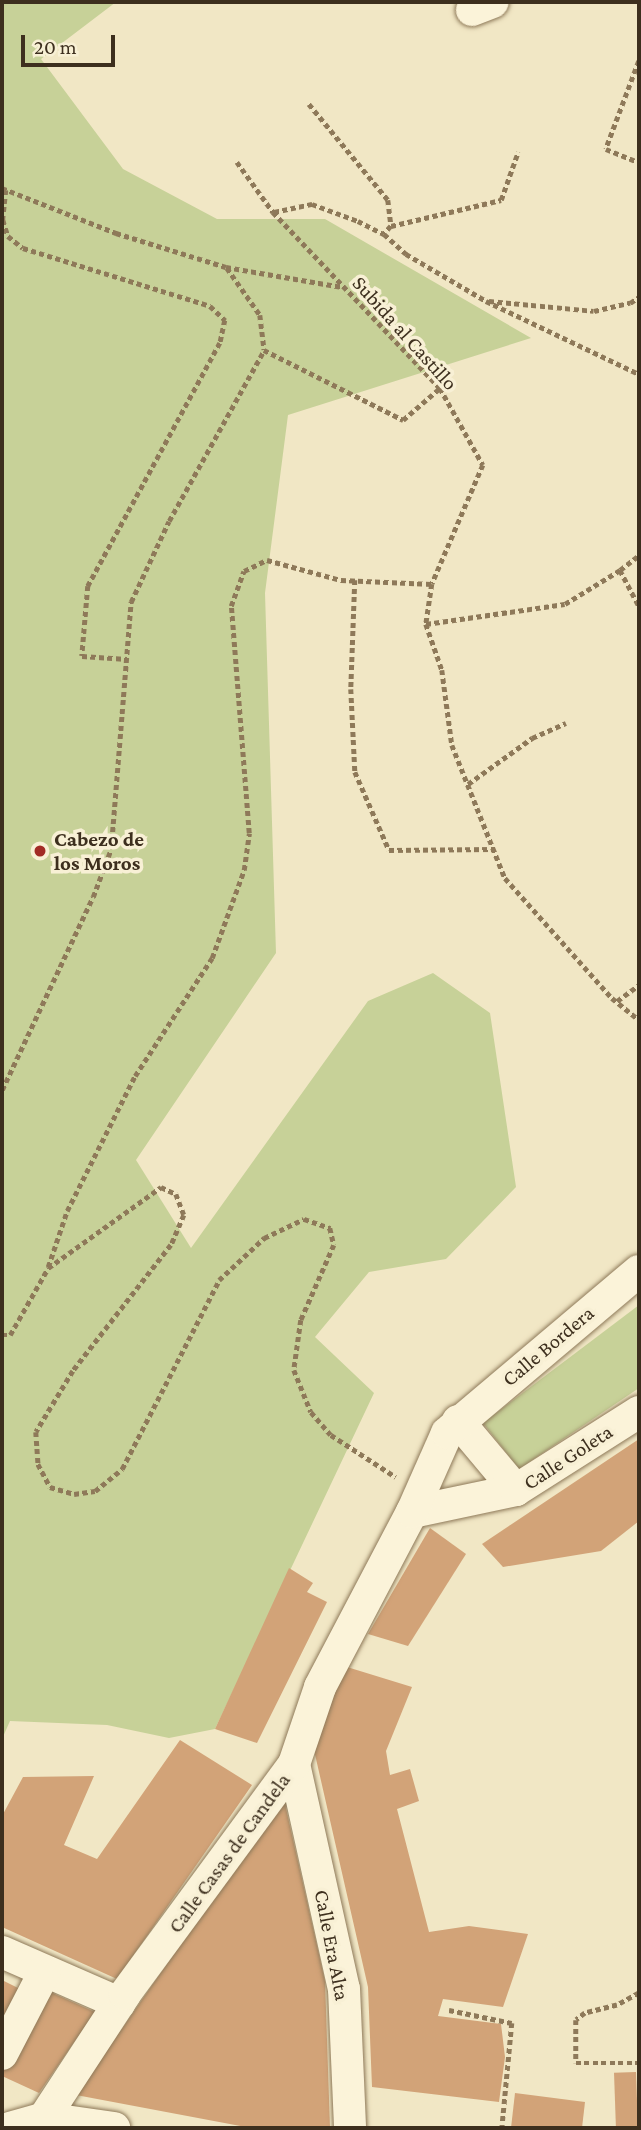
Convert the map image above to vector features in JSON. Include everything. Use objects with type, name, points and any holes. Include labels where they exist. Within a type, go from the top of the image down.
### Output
[{"type":"street","name":"Calle Bordera","points":[[458,1422],[639,1271]]},
{"type":"street","name":"Calle Goleta","points":[[417,1500],[516,1490],[639,1412]]},
{"type":"street","name":"Calle Casas de Candela","points":[[44,2118],[119,2003],[294,1764],[320,1687],[417,1500],[447,1433],[458,1422]]},
{"type":"street","points":[[458,1422],[516,1490]]},
{"type":"street","name":"Calle Era Alta","points":[[294,1764],[344,1989],[350,2128]]},
{"type":"street","points":[[2,1952],[119,2003]]},
{"type":"street","points":[[2,2053],[45,1971]]},
{"type":"street","points":[[10,2128],[44,2118],[114,2128]]},
{"type":"path","points":[[639,61],[606,149],[639,162]]},
{"type":"path","points":[[309,104],[388,200],[391,226]]},
{"type":"path","points":[[384,234],[391,226],[501,200],[519,152]]},
{"type":"path","name":"Subida al Castillo","points":[[237,162],[273,212],[440,388],[483,465],[432,584],[426,624],[442,670],[452,745],[505,878],[617,1001],[639,1020]]},
{"type":"path","points":[[127,659],[82,656],[88,586],[220,343],[225,320],[210,306],[23,248],[8,236],[3,220],[4,189],[116,233],[226,267],[342,287]]},
{"type":"path","points":[[273,212],[312,204],[358,221],[384,234],[406,254],[485,301],[639,374]]},
{"type":"path","points":[[2,1090],[93,897],[111,849],[131,602],[169,521],[264,350],[260,315],[226,267]]},
{"type":"path","points":[[485,301],[594,311],[630,303],[639,297]]},
{"type":"path","points":[[264,350],[403,420],[440,388]]},
{"type":"path","points":[[426,624],[565,604],[639,555]]},
{"type":"path","points":[[2,1335],[10,1335],[48,1268],[67,1211],[135,1076],[212,958],[244,870],[249,833],[231,606],[244,571],[267,560],[341,580],[432,584]]},
{"type":"path","points":[[620,570],[639,606]]},
{"type":"path","points":[[355,580],[351,689],[355,772],[389,850],[494,849]]},
{"type":"path","points":[[468,784],[532,738],[566,723]]},
{"type":"path","points":[[617,1001],[639,985]]},
{"type":"path","points":[[48,1268],[161,1187],[176,1195],[184,1215],[171,1245],[73,1371],[36,1432],[38,1464],[50,1487],[74,1494],[95,1490],[122,1469],[219,1280],[264,1238],[304,1219],[330,1227],[334,1245],[301,1320],[294,1370],[311,1412],[331,1435],[417,1500]]},
{"type":"path","points":[[639,1993],[617,2005],[585,2013],[576,2020],[576,2063],[639,2063]]},
{"type":"path","points":[[449,2010],[512,2023],[502,2128]]},
{"type":"green space","points":[[2,2],[116,2],[41,59],[123,169],[217,219],[325,219],[531,338],[288,415],[265,593],[276,953],[136,1160],[191,1248],[368,1001],[433,973],[490,1013],[516,1187],[446,1259],[369,1272],[315,1337],[374,1393],[215,1729],[169,1738],[107,1725],[10,1721],[2,1739]]},
{"type":"green space","points":[[639,1305],[639,1388],[519,1469],[483,1423]]},
{"type":"building","points":[[639,1439],[639,1521],[601,1551],[503,1567],[482,1544]]},
{"type":"building","points":[[430,1528],[466,1554],[408,1646],[368,1634]]},
{"type":"building","points":[[289,1568],[313,1583],[307,1592],[327,1602],[257,1743],[215,1729]]},
{"type":"building","points":[[347,1667],[412,1687],[386,1751],[390,1775],[410,1769],[419,1801],[397,1809],[429,1932],[469,1926],[528,1934],[503,2007],[443,1999],[438,2016],[501,2024],[505,2057],[499,2102],[372,2087],[368,1987],[314,1750],[331,1688]]},
{"type":"building","points":[[180,1740],[252,1785],[117,1979],[2,1927],[2,1816],[23,1777],[94,1776],[64,1845],[97,1859]]},
{"type":"building","points":[[279,1802],[285,1804],[325,1981],[330,2128],[251,2128],[76,2095]]},
{"type":"building","points":[[2,1980],[20,1989],[2,2029]]},
{"type":"building","points":[[48,1991],[95,2012],[39,2093],[2,2076],[2,2071]]},
{"type":"building","points":[[636,2072],[638,2128],[616,2128],[614,2073]]},
{"type":"building","points":[[515,2093],[585,2102],[582,2128],[511,2128]]},
{"type":"place","name":"Cabezo de los Moros","points":[[40,851]]}]
